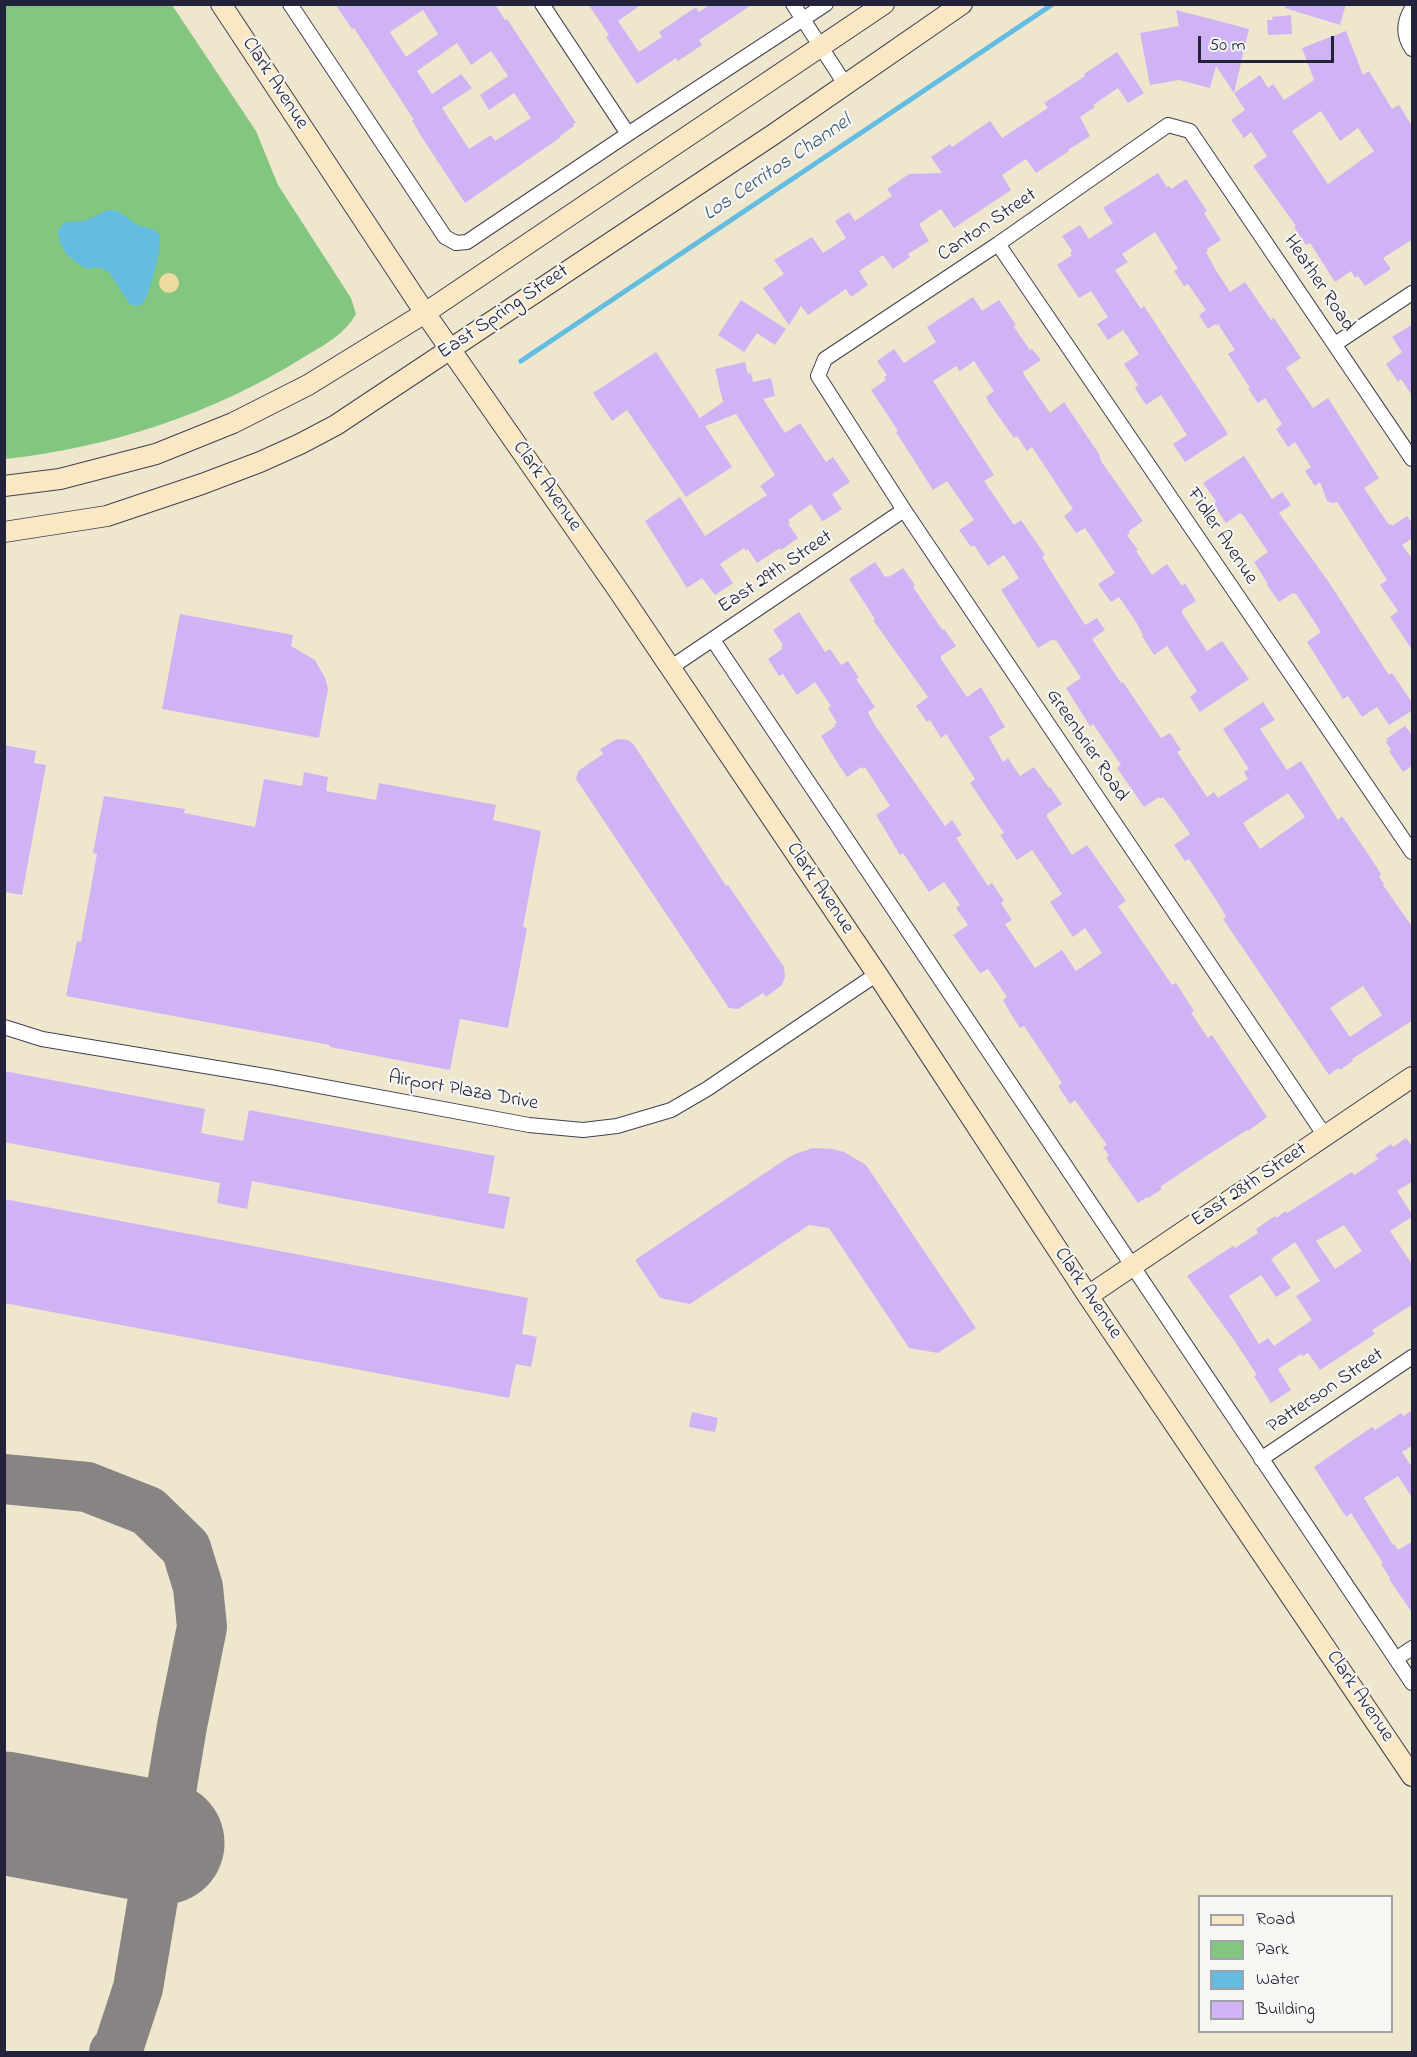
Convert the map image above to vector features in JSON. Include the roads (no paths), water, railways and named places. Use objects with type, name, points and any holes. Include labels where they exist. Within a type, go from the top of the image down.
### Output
[{"type":"main road","name":"Clark Avenue","points":[[221,4],[425,313],[670,668],[877,974],[1088,1296],[1413,1776]]},
{"type":"main road","points":[[4,486],[60,479],[156,454],[233,423],[308,385],[425,313],[884,4]]},
{"type":"main road","name":"East Spring Street","points":[[4,532],[107,516],[175,494],[260,462],[336,425],[455,356],[962,4]]},
{"type":"main road","name":"East 28th Street","points":[[1088,1296],[1413,1077]]},
{"type":"street","points":[[290,4],[445,237],[456,243],[467,242],[825,4]]},
{"type":"street","points":[[542,4],[628,134]]},
{"type":"street","points":[[793,4],[845,84]]},
{"type":"street","points":[[1409,14],[1405,39],[1413,49]]},
{"type":"street","name":"Canton Street","points":[[818,376],[825,359],[998,244],[1168,124],[1190,131]]},
{"type":"street","name":"Heather Road","points":[[1190,131],[1413,459]]},
{"type":"street","name":"Fidler Avenue","points":[[998,244],[1413,852]]},
{"type":"street","points":[[1335,344],[1413,293]]},
{"type":"street","name":"Greenbrier Road","points":[[818,376],[904,510],[1325,1136]]},
{"type":"street","name":"East 29th Street","points":[[670,668],[904,510]]},
{"type":"street","points":[[713,640],[1413,1683]]},
{"type":"street","name":"Airport Plaza Drive","points":[[4,1028],[42,1039],[271,1077],[529,1125],[583,1130],[617,1126],[671,1110],[707,1089],[877,974]]},
{"type":"street","name":"Patterson Street","points":[[1261,1459],[1413,1357]]},
{"type":"street","points":[[1396,1659],[1413,1648]]},
{"type":"water","points":[[107,210],[119,212],[160,236],[152,281],[146,299],[140,305],[130,304],[108,271],[96,267],[87,269],[63,249],[58,230],[65,222],[85,221]]},
{"type":"waterway","name":"Los Cerritos Channel","points":[[521,361],[1053,4]]}]
